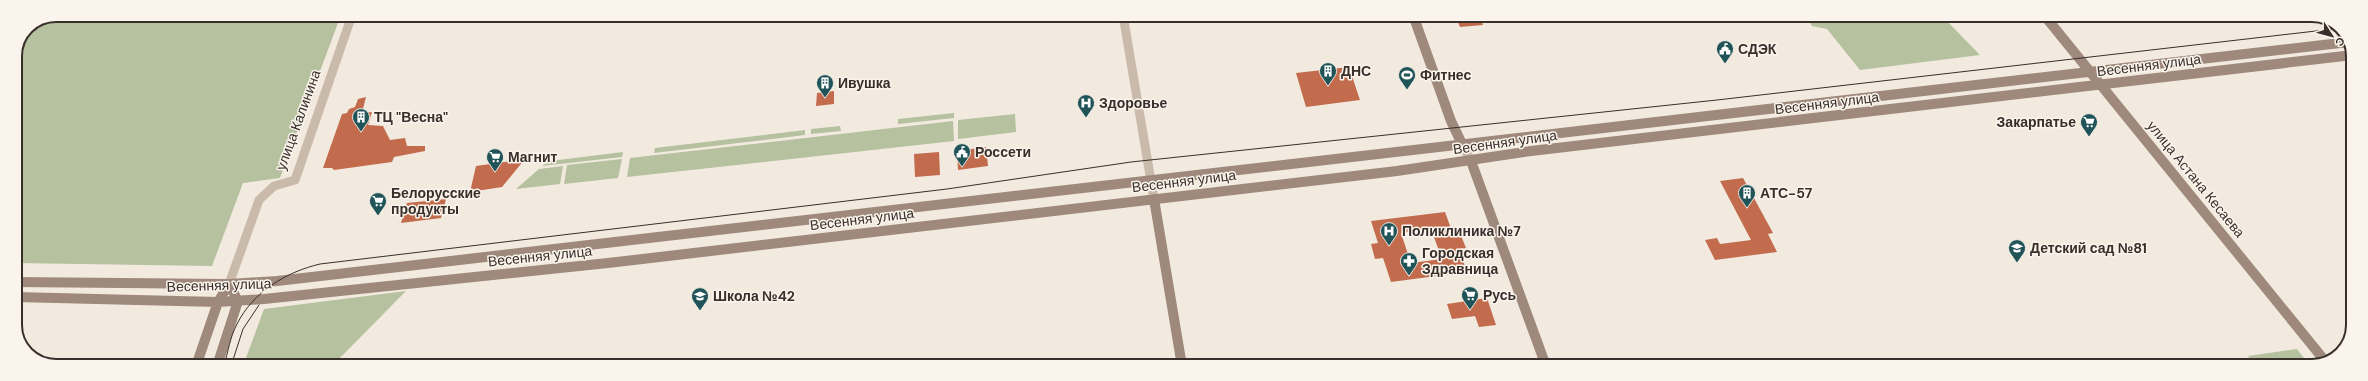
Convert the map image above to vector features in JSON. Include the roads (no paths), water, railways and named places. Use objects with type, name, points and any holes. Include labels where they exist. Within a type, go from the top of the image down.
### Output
[{"type":"street","name":"улица Калинина","points":[[198,359],[218,302],[229,284],[259,200],[265,191],[277,183],[295,180],[350,22]]},
{"type":"street","points":[[1124,22],[1181,359]]},
{"type":"street","points":[[1416,22],[1451,121],[1471,161],[1543,359]]},
{"type":"street","name":"улица Астана Кесаева","points":[[2050,22],[2322,357]]},
{"type":"street","name":"Весенняя улица","points":[[22,282],[229,284],[277,281],[1152,182],[1462,144],[2343,43]]},
{"type":"street","name":"Весенняя улица","points":[[22,297],[218,302],[238,301],[608,263],[1471,161],[1531,151],[2346,57]]},
{"type":"street","points":[[218,359],[238,301],[229,284]]},
{"type":"tram line","points":[[226,359],[237,324],[252,302],[261,293],[283,278],[295,272],[320,264],[947,189],[1131,162],[1717,100],[2333,29]]},
{"type":"tram line","points":[[233,359],[243,329],[259,305]]},
{"type":"place","name":"СДЭК","points":[[1725,64]]},
{"type":"place","name":"ДНС","points":[[1328,86]]},
{"type":"place","name":"Фитнес","points":[[1407,90]]},
{"type":"place","name":"Ивушка","points":[[825,98]]},
{"type":"place","name":"Здоровье","points":[[1086,118]]},
{"type":"place","name":"ТЦ \"Весна\"","points":[[361,132]]},
{"type":"place","name":"Закарпатье","points":[[2089,137]]},
{"type":"place","name":"Россети","points":[[962,167]]},
{"type":"place","name":"Магнит","points":[[495,172]]},
{"type":"place","name":"АТС-57","points":[[1747,208]]},
{"type":"place","name":"Белорусские продукты","points":[[378,216]]},
{"type":"place","name":"Поликлиника №7","points":[[1389,246]]},
{"type":"place","name":"Детский сад №81","points":[[2017,263]]},
{"type":"place","name":"Городская Здравница","points":[[1409,276]]},
{"type":"place","name":"Русь","points":[[1470,310]]},
{"type":"place","name":"Школа №42","points":[[700,311]]}]
